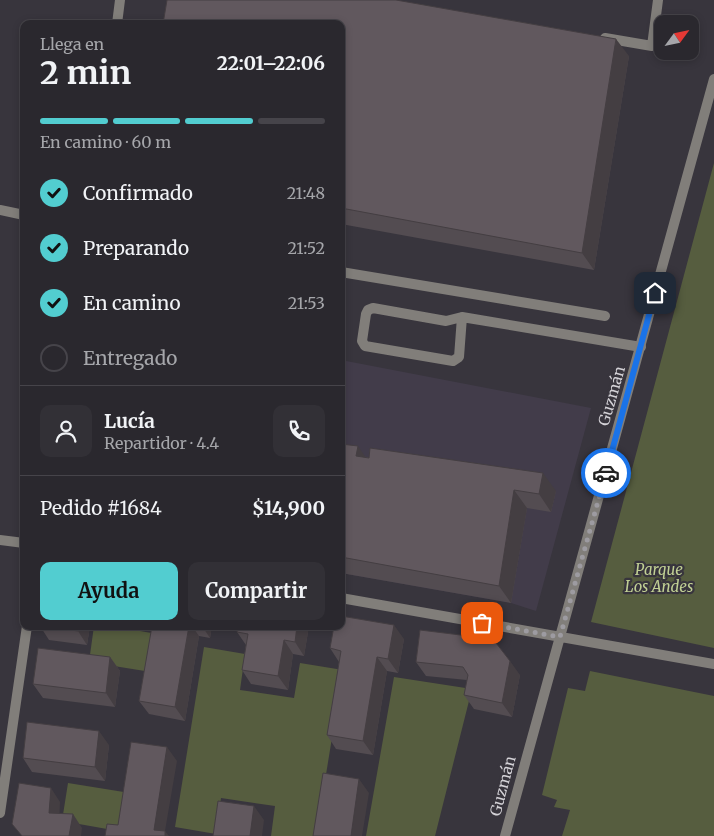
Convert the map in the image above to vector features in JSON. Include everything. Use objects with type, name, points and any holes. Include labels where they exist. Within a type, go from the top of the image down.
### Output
[{"type":"street","points":[[118,20],[120,0]]},
{"type":"street","points":[[593,36],[652,46],[658,0]]},
{"type":"street","name":"Guzmán","points":[[505,836],[714,79]]},
{"type":"street","points":[[0,210],[20,214]]},
{"type":"street","points":[[345,273],[605,316]]},
{"type":"street","points":[[462,316],[459,357],[453,361],[365,346],[362,341],[366,314],[368,310],[373,308],[446,321],[462,316],[641,347]]},
{"type":"street","points":[[0,540],[20,542]]},
{"type":"street","points":[[345,599],[714,664]]},
{"type":"street","points":[[0,813],[27,630]]},
{"type":"shaded area","points":[[345,361],[591,408],[536,611],[511,603],[345,574]]},
{"type":"green space","name":"Parque Los Andes","points":[[714,163],[714,648],[591,622]]},
{"type":"green space","points":[[93,630],[134,630],[157,634],[151,672],[89,662]]},
{"type":"green space","points":[[204,647],[245,654],[240,690],[294,698],[300,663],[343,670],[316,836],[271,836],[275,806],[221,798],[216,834],[175,827]]},
{"type":"green space","points":[[590,671],[714,696],[714,836],[562,836],[570,810],[554,807],[557,800],[542,795],[568,688],[585,691]]},
{"type":"green space","points":[[394,677],[472,689],[435,836],[366,836]]},
{"type":"green space","points":[[68,783],[130,793],[124,832],[62,821]]},
{"type":"building","points":[[167,0],[396,0],[616,39],[582,253],[345,209],[345,20],[164,20]]},
{"type":"building","points":[[345,444],[358,446],[356,456],[369,458],[370,448],[543,473],[539,494],[514,490],[499,586],[345,558]]},
{"type":"building","points":[[345,617],[394,625],[388,659],[377,657],[363,741],[327,735],[341,651],[330,648],[333,630],[345,630]]},
{"type":"building","points":[[151,630],[188,630],[175,707],[139,701]]},
{"type":"building","points":[[237,630],[296,630],[295,642],[284,640],[278,676],[242,670],[248,634],[237,632]]},
{"type":"building","points":[[420,630],[493,639],[510,661],[502,703],[464,695],[468,675],[463,667],[416,662]]},
{"type":"building","points":[[38,648],[110,657],[106,693],[33,684]]},
{"type":"building","points":[[27,722],[99,731],[95,767],[23,758]]},
{"type":"building","points":[[131,742],[167,747],[154,830],[165,831],[165,836],[105,836],[107,824],[118,825]]},
{"type":"building","points":[[323,773],[359,779],[351,836],[313,836]]},
{"type":"building","points":[[19,783],[51,788],[49,813],[73,814],[69,836],[22,836],[12,824]]},
{"type":"building","points":[[218,801],[254,806],[250,836],[213,836]]},
{"type":"way so far","points":[[482,623],[560,637],[606,473]]},
{"type":"route","points":[[606,473],[655,293]]}]
